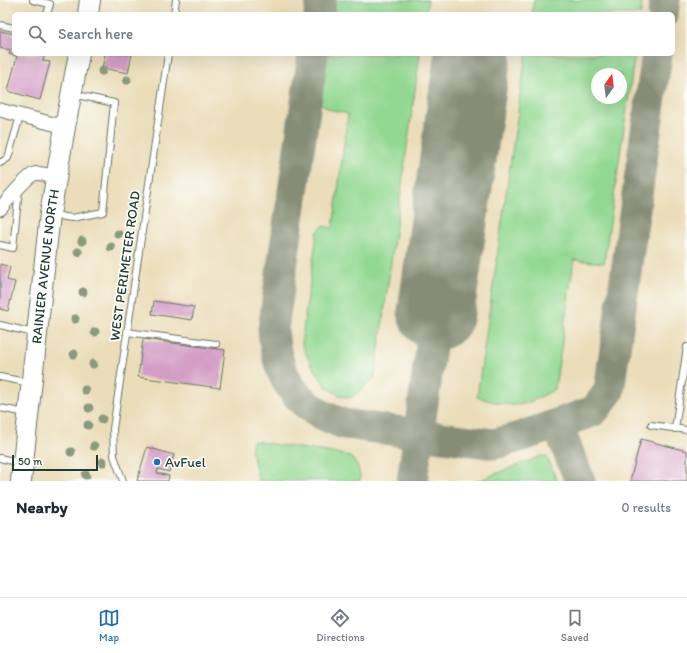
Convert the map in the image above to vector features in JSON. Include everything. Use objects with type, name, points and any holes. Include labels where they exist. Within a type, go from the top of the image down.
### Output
[{"type":"main road","points":[[88,12],[90,0]]},
{"type":"main road","name":"RAINIER AVENUE NORTH","points":[[7,481],[15,462],[28,413],[50,214],[71,94],[80,56]]},
{"type":"street","points":[[0,110],[65,127]]},
{"type":"street","points":[[0,209],[34,174],[38,173],[56,177]]},
{"type":"lane","points":[[34,0],[50,4],[48,12]]},
{"type":"lane","points":[[174,12],[176,0]]},
{"type":"lane","points":[[0,25],[12,28]]},
{"type":"lane","name":"WEST PERIMETER ROAD","points":[[122,481],[114,456],[113,429],[168,56]]},
{"type":"lane","points":[[50,214],[72,218],[104,212],[114,103],[71,94]]},
{"type":"lane","points":[[0,163],[8,158],[20,116]]},
{"type":"lane","points":[[0,245],[13,248],[20,187]]},
{"type":"lane","points":[[0,325],[37,334]]},
{"type":"lane","points":[[127,332],[216,344]]},
{"type":"lane","points":[[675,429],[684,394],[687,347]]},
{"type":"lane","points":[[0,377],[32,384]]},
{"type":"lane","points":[[0,408],[28,413]]},
{"type":"lane","points":[[651,425],[687,430]]},
{"type":"green space","points":[[335,0],[428,0],[426,12],[333,12]]},
{"type":"green space","points":[[534,0],[642,0],[641,12],[532,12]]},
{"type":"green space","points":[[327,56],[420,56],[375,377],[350,398],[339,395],[326,386],[312,366],[302,345],[317,233],[323,226],[333,228],[348,114],[329,109],[320,102]]},
{"type":"green space","points":[[526,56],[635,56],[604,263],[574,260],[555,389],[525,403],[510,405],[477,397]]},
{"type":"green space","points":[[253,441],[341,454],[350,457],[355,461],[358,468],[360,481],[259,481],[251,450]]},
{"type":"green space","points":[[541,456],[546,456],[557,481],[477,481]]},
{"type":"building","points":[[0,31],[12,34],[12,55],[9,54],[11,50],[0,48]]},
{"type":"building","points":[[17,56],[44,56],[43,61],[50,62],[40,100],[8,91]]},
{"type":"building","points":[[105,56],[132,56],[128,73],[102,68]]},
{"type":"building","points":[[0,264],[10,267],[7,280],[15,282],[8,311],[0,309]]},
{"type":"building","points":[[154,301],[194,307],[192,320],[152,314]]},
{"type":"building","points":[[143,339],[225,350],[220,388],[138,377]]},
{"type":"building","points":[[641,439],[687,451],[687,481],[630,481]]},
{"type":"building","name":"AvFuel","points":[[147,447],[174,455],[169,472],[158,469],[157,473],[169,476],[168,481],[137,481]]},
{"type":"taxiway","points":[[319,12],[321,0]]},
{"type":"taxiway","points":[[663,12],[665,0]]},
{"type":"taxiway","points":[[313,56],[273,329],[277,356],[285,378],[300,398],[309,406],[344,424],[494,444],[517,438],[594,411],[609,391],[657,56]]},
{"type":"taxiway","points":[[412,481],[436,312]]},
{"type":"taxiway","points":[[557,424],[580,481]]},
{"type":"runway","points":[[436,312],[473,56]]},
{"type":"place","name":"AvFuel","points":[[157,462]]}]
